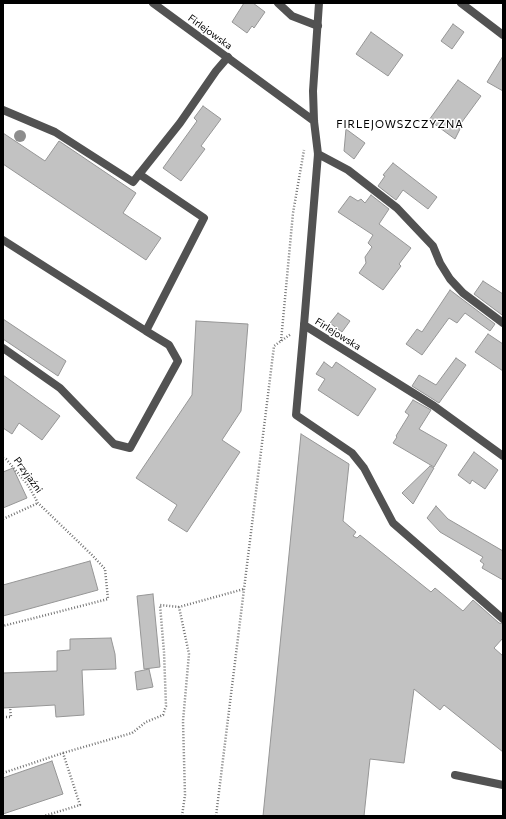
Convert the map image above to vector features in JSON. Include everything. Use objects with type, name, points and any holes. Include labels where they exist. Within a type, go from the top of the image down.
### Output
[{"type":"street","name":"Firlejowska","points":[[153,3],[314,121]]},
{"type":"street","points":[[278,3],[292,16],[318,26]]},
{"type":"street","name":"Firlejowska","points":[[319,3],[313,91],[314,121],[318,154],[304,325],[434,406],[503,456]]},
{"type":"street","points":[[461,3],[503,35]]},
{"type":"street","points":[[3,110],[56,132],[133,182],[180,123],[216,71],[228,57]]},
{"type":"street","points":[[318,154],[348,170],[397,208],[433,246],[440,263],[450,279],[463,293],[503,323]]},
{"type":"street","points":[[139,174],[204,218],[146,331]]},
{"type":"street","points":[[3,240],[169,345],[178,361],[130,448],[114,444],[60,388],[3,348]]},
{"type":"street","points":[[304,325],[296,415],[352,452],[364,468],[393,523],[503,619]]},
{"type":"street","points":[[455,775],[503,785]]},
{"type":"path","points":[[281,341],[293,213],[305,147]]},
{"type":"path","points":[[216,816],[274,346],[304,325]]},
{"type":"path","name":"Przyjaźni","points":[[3,458],[6,459],[28,485],[38,503],[105,569],[108,599],[3,626]]},
{"type":"path","points":[[3,519],[38,503]]},
{"type":"path","points":[[3,773],[63,752],[132,733],[146,722],[163,715],[166,706],[164,652],[160,605],[179,606],[244,589]]},
{"type":"path","points":[[179,606],[189,654],[183,721],[185,795],[182,816]]},
{"type":"path","points":[[3,717],[11,717],[10,707]]},
{"type":"path","points":[[44,816],[80,804],[63,752]]},
{"type":"building","points":[[244,3],[253,3],[265,12],[254,28],[252,26],[247,33],[232,22]]},
{"type":"building","points":[[453,24],[464,32],[452,49],[441,41]]},
{"type":"building","points":[[371,32],[403,55],[388,76],[356,54]]},
{"type":"building","points":[[503,56],[503,91],[487,82]]},
{"type":"building","points":[[458,80],[481,96],[459,126],[461,127],[455,139],[429,120]]},
{"type":"building","points":[[203,106],[221,119],[201,146],[205,149],[181,181],[163,168],[197,121],[194,118]]},
{"type":"building","points":[[346,129],[365,143],[354,159],[344,151]]},
{"type":"building","points":[[3,133],[45,161],[59,141],[136,193],[123,213],[161,238],[146,260],[3,164]]},
{"type":"building","points":[[393,163],[437,197],[428,209],[403,190],[396,200],[378,186],[385,176],[383,175]]},
{"type":"building","points":[[371,195],[389,209],[379,224],[411,248],[399,264],[401,266],[383,290],[359,273],[366,263],[365,257],[372,247],[368,243],[373,235],[338,212],[350,196],[358,201],[361,199],[365,203]]},
{"type":"building","points":[[483,281],[503,294],[502,315],[474,294]]},
{"type":"building","points":[[450,290],[495,324],[490,331],[465,313],[457,323],[449,318],[422,355],[406,344],[417,329],[422,332]]},
{"type":"building","points":[[338,313],[350,321],[342,332],[330,323]]},
{"type":"building","points":[[3,319],[66,361],[58,376],[3,339]]},
{"type":"building","points":[[196,321],[248,324],[241,411],[222,440],[240,452],[187,532],[168,520],[177,505],[136,478],[192,395]]},
{"type":"building","points":[[488,334],[503,344],[503,371],[475,352]]},
{"type":"building","points":[[456,358],[466,365],[439,403],[412,386],[419,375],[436,385]]},
{"type":"building","points":[[324,362],[332,368],[336,362],[376,389],[358,416],[318,390],[325,379],[316,374]]},
{"type":"building","points":[[3,375],[60,416],[42,440],[19,423],[12,434],[3,428]]},
{"type":"building","points":[[413,400],[431,410],[419,429],[447,445],[434,467],[393,443],[409,415],[405,412]]},
{"type":"building","points":[[301,434],[349,464],[343,521],[356,532],[353,536],[357,538],[360,535],[431,592],[435,588],[463,611],[473,600],[499,623],[503,624],[503,638],[494,648],[503,656],[503,752],[444,705],[440,710],[414,689],[404,763],[370,759],[364,816],[263,816]]},
{"type":"building","points":[[474,452],[498,470],[485,489],[472,480],[470,484],[458,475]]},
{"type":"building","points":[[430,466],[434,468],[413,504],[402,493]]},
{"type":"building","points":[[13,468],[27,498],[3,508],[3,472]]},
{"type":"building","points":[[436,506],[448,519],[503,551],[503,580],[482,568],[484,564],[480,561],[483,557],[440,532],[427,518]]},
{"type":"building","points":[[90,561],[98,590],[3,616],[3,585]]},
{"type":"building","points":[[153,594],[160,667],[144,669],[137,596]]},
{"type":"building","points":[[111,638],[115,654],[116,669],[82,670],[84,715],[56,717],[55,705],[3,708],[3,673],[57,671],[57,651],[70,650],[70,639]]},
{"type":"building","points":[[149,669],[153,687],[137,690],[135,672]]},
{"type":"building","points":[[52,761],[63,794],[3,814],[3,778]]},
{"type":"district","name":"FIRLEJOWSZCZYZNA","points":[[400,124]]}]
